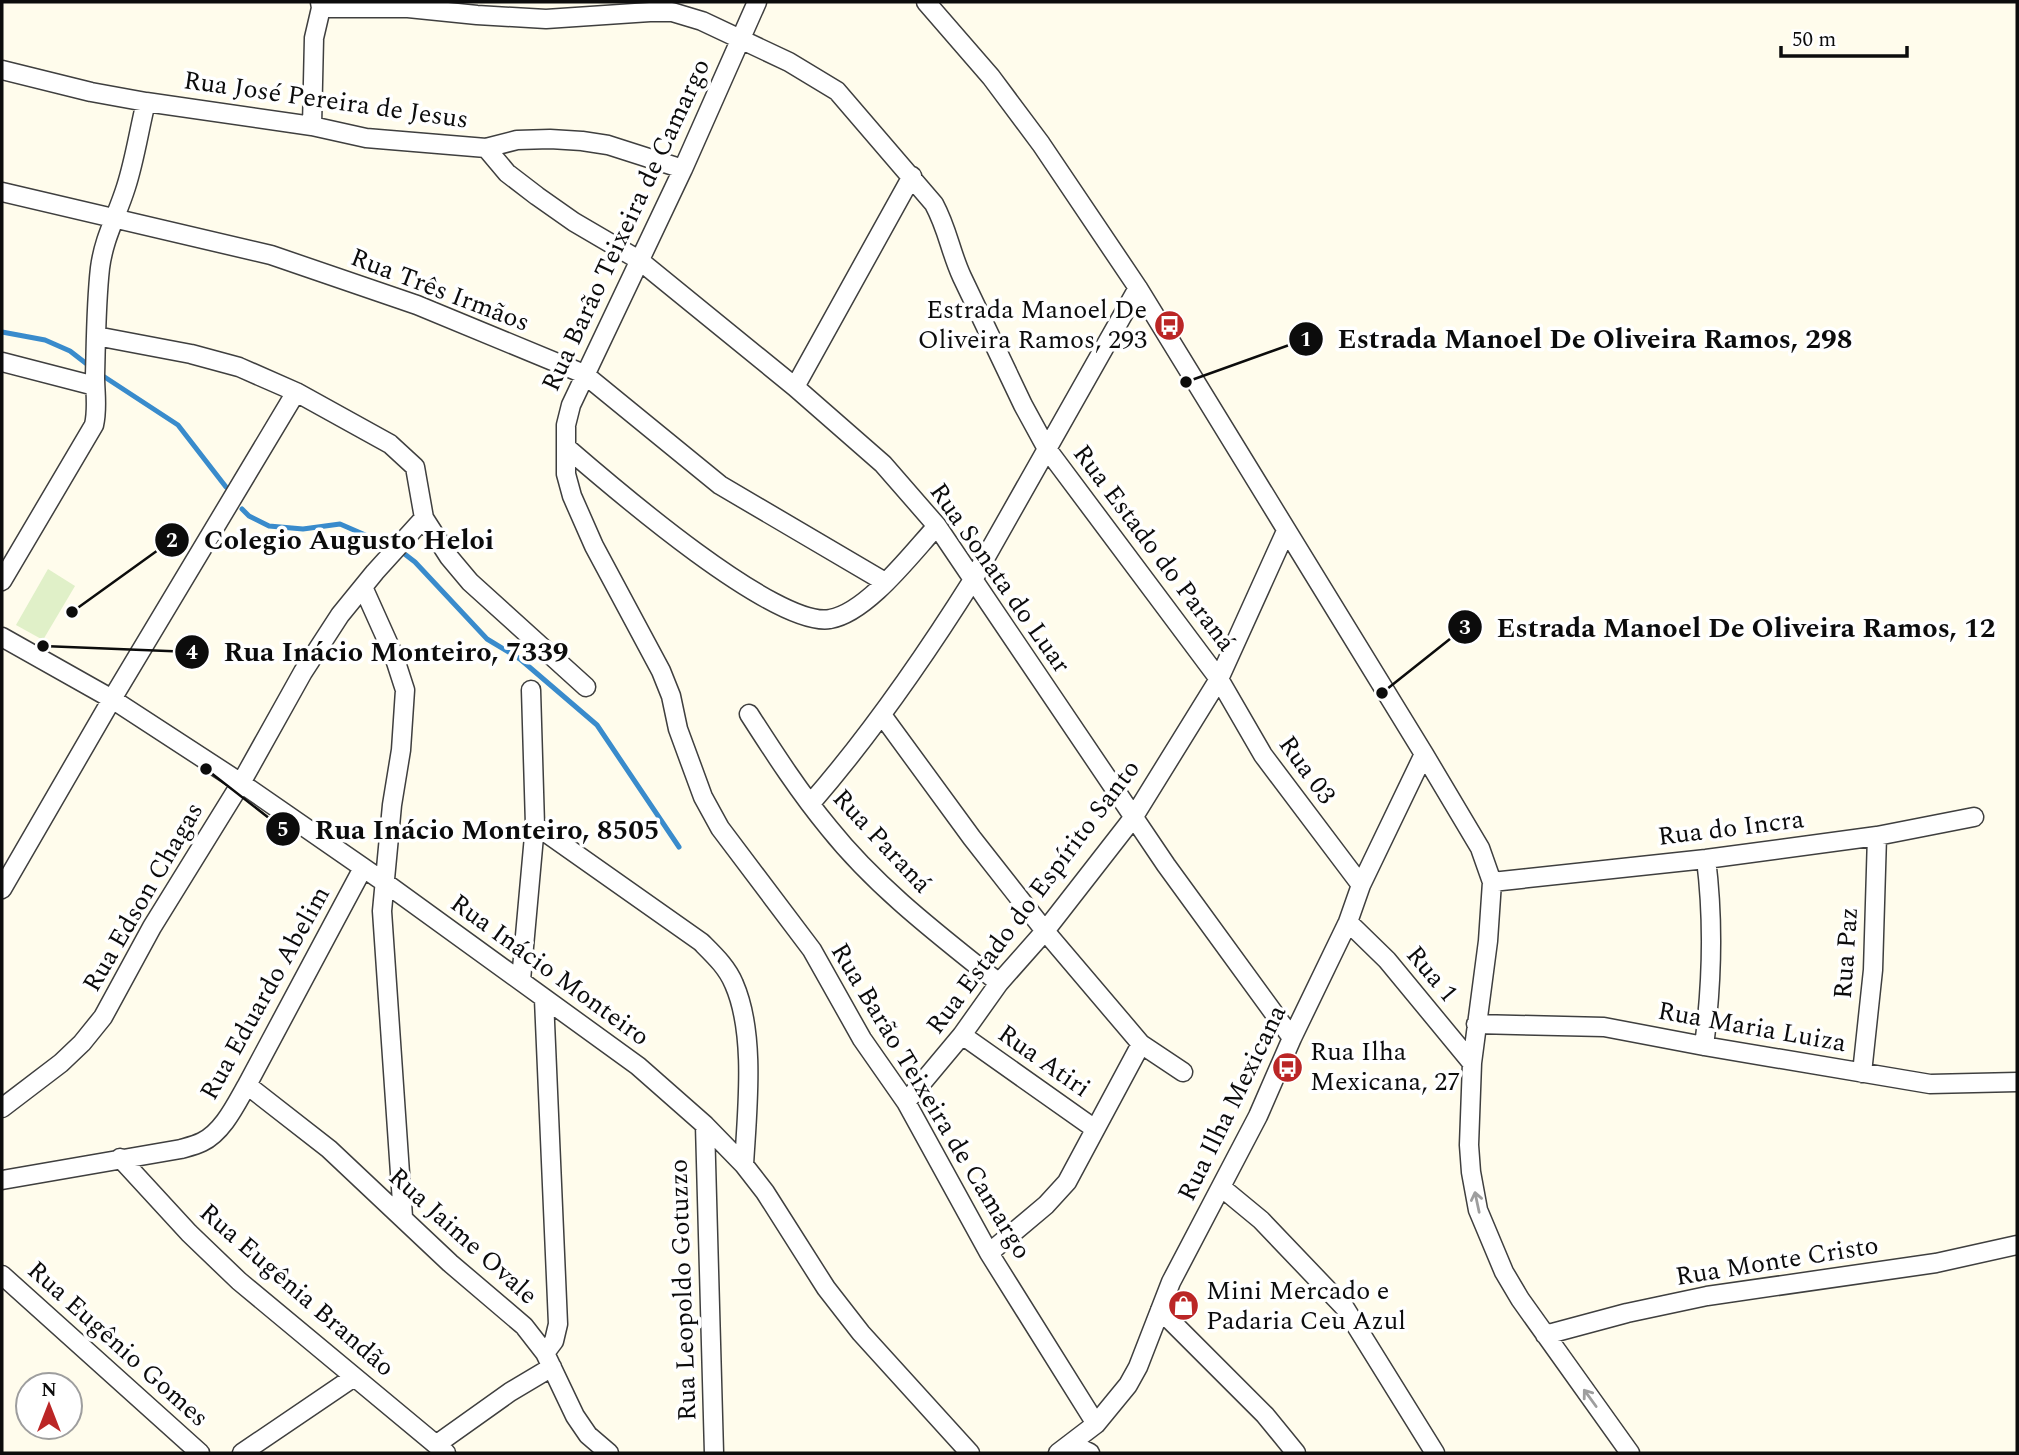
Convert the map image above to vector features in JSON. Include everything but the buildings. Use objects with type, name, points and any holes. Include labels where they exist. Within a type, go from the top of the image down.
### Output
[{"type":"street","name":"Rua Barão Teixeira de Camargo","points":[[757,2],[683,169],[571,405],[566,425],[566,474],[572,496],[594,547],[661,671],[671,696],[678,729],[703,797],[720,828],[812,950],[862,1040],[906,1102],[989,1253],[1096,1424]]},
{"type":"street","points":[[926,2],[991,77],[1032,132],[1138,288],[1480,848],[1492,882],[1488,942],[1472,1063],[1469,1145],[1478,1210],[1504,1272],[1545,1335],[1630,1453]]},
{"type":"street","name":"Rua Estado do Paraná","points":[[321,5],[408,8],[477,16],[546,19],[672,12],[702,21],[741,38],[817,77],[837,91],[912,176],[933,204],[945,224],[953,258],[1023,405],[1047,449],[1219,679]]},
{"type":"street","points":[[312,126],[314,38],[321,5]]},
{"type":"street","name":"Rua José Pereira de Jesus","points":[[2,70],[91,92],[312,126],[366,138],[486,148],[517,140],[582,141],[608,145],[683,169]]},
{"type":"street","points":[[2,581],[94,425],[97,412],[96,339],[104,243],[107,232],[116,219],[127,184],[146,102]]},
{"type":"street","name":"Rua Sonata do Luar","points":[[486,148],[507,173],[537,196],[574,222],[639,260],[795,387],[883,464],[937,526],[1133,818],[1206,923],[1292,1038]]},
{"type":"street","points":[[795,387],[912,176]]},
{"type":"street","name":"Rua Três Irmãos","points":[[2,192],[283,259],[417,304],[584,374],[720,485],[885,582]]},
{"type":"street","points":[[811,803],[882,715],[974,578],[1138,288]]},
{"type":"street","points":[[96,339],[191,354],[239,367],[296,392],[390,444],[415,467],[425,518],[449,557],[470,582],[586,687]]},
{"type":"street","points":[[2,362],[95,382]]},
{"type":"street","points":[[2,889],[296,392]]},
{"type":"street","points":[[566,447],[672,535],[715,566],[793,613],[811,620],[830,619],[846,614],[863,603],[937,526]]},
{"type":"street","name":"Rua Edson Chagas","points":[[2,1108],[61,1063],[103,1017],[152,927],[241,783],[303,672],[340,615],[425,518]]},
{"type":"street","name":"Rua Estado do Espírito Santo","points":[[906,1102],[1133,818],[1219,679],[1286,531]]},
{"type":"street","points":[[363,587],[394,656],[405,690],[401,750],[384,882],[383,931],[403,1217]]},
{"type":"street","name":"Rua Inácio Monteiro","points":[[2,637],[112,699],[241,783],[384,882],[638,1066],[705,1125],[744,1165],[765,1192],[826,1288],[861,1333],[970,1453]]},
{"type":"street","name":"Rua 03","points":[[1219,679],[1270,766],[1361,885]]},
{"type":"street","points":[[520,980],[535,825],[531,690]]},
{"type":"street","name":"Rua Paraná","points":[[749,715],[827,827],[881,885],[999,983]]},
{"type":"street","points":[[882,715],[972,838],[1045,931],[1141,1044],[1183,1072]]},
{"type":"street","name":"Rua Ilha Mexicana","points":[[1065,1448],[1096,1424],[1128,1385],[1147,1345],[1171,1282],[1258,1116],[1348,922],[1361,885],[1424,754]]},
{"type":"street","name":"Rua do Incra","points":[[1492,882],[1706,859],[1877,836],[1974,817]]},
{"type":"street","points":[[535,825],[701,942],[721,961],[734,983],[743,1018],[749,1083],[744,1165]]},
{"type":"street","name":"Rua Paz","points":[[1861,1073],[1873,970],[1877,836]]},
{"type":"street","points":[[1704,1046],[1713,944],[1711,894],[1706,859]]},
{"type":"street","name":"Rua Eduardo Abelim","points":[[2,1180],[181,1149],[203,1142],[214,1134],[247,1085],[363,868]]},
{"type":"street","name":"Rua 1","points":[[1348,922],[1387,960],[1472,1063]]},
{"type":"street","points":[[441,1448],[548,1360],[558,1324],[544,999]]},
{"type":"street","name":"Rua Maria Luiza","points":[[1476,1024],[1604,1027],[1930,1084],[2017,1082]]},
{"type":"street","name":"Rua Atiri","points":[[962,1035],[1095,1129]]},
{"type":"street","points":[[989,1253],[1021,1227],[1067,1182],[1141,1044]]},
{"type":"street","name":"Rua Jaime Ovale","points":[[247,1085],[329,1149],[450,1263],[524,1326],[548,1360],[575,1416],[588,1435],[610,1453]]},
{"type":"street","name":"Rua Leopoldo Gotuzzo","points":[[705,1125],[714,1453]]},
{"type":"street","name":"Rua Eugênia Brandão","points":[[120,1158],[189,1233],[239,1281],[441,1448]]},
{"type":"street","points":[[1221,1187],[1261,1220],[1345,1308],[1435,1453]]},
{"type":"street","name":"Rua Monte Cristo","points":[[1545,1335],[1627,1313],[1707,1296],[1936,1263],[2017,1245]]},
{"type":"street","name":"Rua Eugênio Gomes","points":[[3,1277],[200,1453]]},
{"type":"street","points":[[1160,1310],[1265,1415],[1296,1453]]},
{"type":"street","points":[[242,1453],[354,1377]]},
{"type":"street","points":[[1065,1448],[1090,1453]]},
{"type":"green space","points":[[48,569],[75,586],[43,640],[16,625]]},
{"type":"waterway","points":[[2,332],[45,340],[70,351],[92,368]]},
{"type":"waterway","points":[[100,374],[178,425],[226,487]]},
{"type":"waterway","points":[[242,509],[249,516],[269,526],[303,529],[340,524],[386,544]]},
{"type":"waterway","points":[[402,552],[415,562],[487,639],[520,659],[597,725],[679,847]]},
{"type":"place","name":"Estrada Manoel De Oliveira Ramos, 293","points":[[1170,325]]},
{"type":"place","name":"Estrada Manoel De Oliveira Ramos, 298","points":[[1186,382]]},
{"type":"place","name":"Colegio Augusto Heloi","points":[[72,612]]},
{"type":"place","name":"Rua Inácio Monteiro, 7339","points":[[43,646]]},
{"type":"place","name":"Estrada Manoel De Oliveira Ramos, 12","points":[[1382,693]]},
{"type":"place","name":"Rua Inácio Monteiro, 8505","points":[[206,769]]},
{"type":"place","name":"Rua Ilha Mexicana, 27","points":[[1287,1067]]},
{"type":"place","name":"Mini Mercado e Padaria Ceu Azul","points":[[1183,1306]]}]
